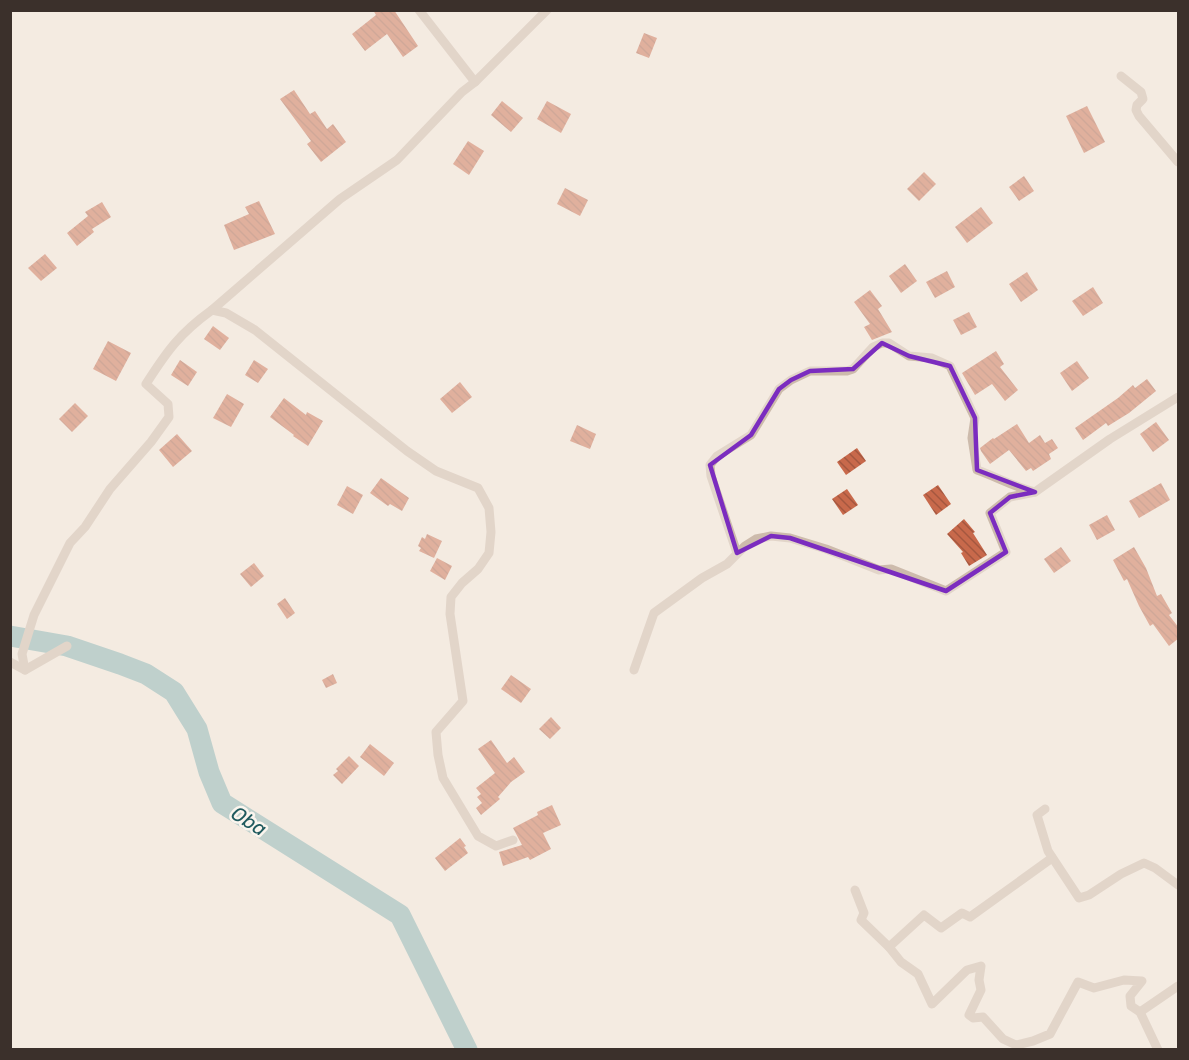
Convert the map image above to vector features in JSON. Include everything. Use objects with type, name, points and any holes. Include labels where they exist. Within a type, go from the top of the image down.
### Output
[{"type":"street","points":[[419,10],[476,82]]},
{"type":"street","points":[[25,670],[22,654],[34,615],[70,543],[86,526],[111,489],[169,417],[168,404],[146,384],[165,354],[188,327],[212,310],[340,199],[397,160],[462,92],[476,82],[547,10]]},
{"type":"street","points":[[1121,76],[1141,92],[1143,99],[1137,105],[1136,110],[1139,116],[1179,162]]},
{"type":"street","points":[[212,310],[226,313],[255,330],[407,451],[436,471],[478,488],[489,508],[489,553],[478,569],[451,597],[450,614],[463,701],[436,732],[438,755],[443,778],[478,836],[496,846],[513,840]]},
{"type":"street","points":[[737,553],[711,476],[710,465],[717,456],[751,435],[779,389],[791,380],[810,371],[853,369],[873,347],[882,343],[889,343],[909,356],[932,358],[950,366],[975,418],[972,438],[976,470],[1013,486],[1035,492]]},
{"type":"street","points":[[634,670],[654,613],[702,578],[727,564],[745,546],[756,539],[771,536],[790,538],[826,549],[879,570],[891,569],[946,591],[1006,552],[990,513],[1010,497],[1035,492],[1110,439],[1179,397]]},
{"type":"street","points":[[25,670],[67,646]]},
{"type":"street","points":[[10,662],[25,670]]},
{"type":"street","points":[[1045,809],[1037,815],[1048,851],[1079,898],[1089,895],[1121,874],[1144,863],[1179,885]]},
{"type":"street","points":[[889,947],[924,915],[941,928],[962,913],[970,917],[1052,858]]},
{"type":"street","points":[[855,890],[864,913],[861,920],[901,962],[918,974],[932,1004],[968,970],[981,966],[979,980],[981,990],[969,1015],[973,1018],[983,1017],[1003,1039],[1016,1045],[1050,1034],[1078,982],[1094,988],[1124,980],[1142,981],[1130,996],[1131,1006],[1140,1012],[1158,1050]]},
{"type":"street","points":[[1140,1012],[1179,986]]},
{"type":"highlighted area","points":[[882,343],[909,356],[950,366],[975,418],[977,470],[1035,492],[1010,497],[990,513],[1006,552],[946,591],[790,538],[771,536],[737,553],[710,465],[751,435],[779,389],[791,380],[810,371],[853,369]]},
{"type":"building","points":[[373,10],[394,10],[418,46],[403,57],[387,34],[365,51],[352,34],[376,15]]},
{"type":"building","points":[[644,33],[657,38],[649,58],[636,53]]},
{"type":"building","points":[[294,90],[310,114],[315,111],[327,129],[333,124],[346,142],[321,162],[307,144],[311,141],[280,99]]},
{"type":"building","points":[[502,101],[523,118],[511,132],[491,115]]},
{"type":"building","points":[[547,101],[571,114],[561,133],[537,119]]},
{"type":"building","points":[[1087,106],[1105,142],[1084,153],[1066,116]]},
{"type":"building","points":[[468,141],[484,151],[469,175],[453,164]]},
{"type":"building","points":[[924,172],[936,184],[919,201],[907,189]]},
{"type":"building","points":[[1024,176],[1034,191],[1019,201],[1009,187]]},
{"type":"building","points":[[565,188],[588,200],[580,216],[557,204]]},
{"type":"building","points":[[259,201],[275,234],[234,250],[224,225],[249,214],[245,207]]},
{"type":"building","points":[[102,202],[111,217],[92,229],[94,232],[77,246],[67,233],[88,216],[85,212]]},
{"type":"building","points":[[981,207],[993,223],[967,243],[955,227]]},
{"type":"building","points":[[45,254],[57,268],[41,281],[28,268]]},
{"type":"building","points":[[905,264],[917,281],[901,293],[889,276]]},
{"type":"building","points":[[947,271],[955,287],[935,298],[926,282]]},
{"type":"building","points":[[1027,272],[1038,290],[1021,302],[1009,284]]},
{"type":"building","points":[[1093,287],[1103,303],[1083,316],[1072,301]]},
{"type":"building","points":[[870,290],[882,306],[878,309],[892,332],[872,340],[864,327],[870,324],[854,302]]},
{"type":"building","points":[[969,312],[977,327],[961,335],[953,320]]},
{"type":"building","points":[[213,326],[229,338],[220,350],[204,339]]},
{"type":"building","points":[[108,341],[131,353],[116,381],[93,369]]},
{"type":"building","points":[[996,351],[1004,364],[1000,367],[1018,390],[1005,401],[992,384],[975,395],[962,373]]},
{"type":"building","points":[[180,360],[197,372],[188,386],[171,375]]},
{"type":"building","points":[[254,360],[268,369],[258,383],[245,375]]},
{"type":"building","points":[[1077,361],[1089,378],[1072,391],[1060,373]]},
{"type":"building","points":[[1147,379],[1156,391],[1129,413],[1108,426],[1106,423],[1083,440],[1075,428],[1133,385],[1135,388]]},
{"type":"building","points":[[460,382],[472,397],[452,413],[440,399]]},
{"type":"building","points":[[227,394],[244,404],[231,427],[213,418]]},
{"type":"building","points":[[284,398],[306,415],[307,412],[323,421],[308,446],[270,417]]},
{"type":"building","points":[[75,403],[88,416],[72,432],[59,419]]},
{"type":"building","points":[[1156,422],[1169,440],[1153,452],[1140,434]]},
{"type":"building","points":[[1017,424],[1029,443],[1040,435],[1045,443],[1052,439],[1058,448],[1049,454],[1051,459],[1033,471],[1031,468],[1026,471],[1009,450],[990,464],[981,451],[980,448],[993,438]]},
{"type":"building","points":[[577,425],[596,434],[590,449],[570,441]]},
{"type":"building","points":[[177,434],[192,451],[173,467],[159,450]]},
{"type":"building","points":[[857,448],[866,461],[846,475],[837,462]]},
{"type":"building","points":[[381,478],[409,498],[402,511],[390,504],[388,506],[370,493]]},
{"type":"building","points":[[1161,483],[1170,500],[1139,518],[1129,501]]},
{"type":"building","points":[[938,485],[951,504],[936,515],[923,495]]},
{"type":"building","points":[[347,486],[363,495],[353,514],[337,505]]},
{"type":"building","points":[[847,489],[858,505],[843,515],[832,499]]},
{"type":"building","points":[[1107,515],[1115,530],[1097,540],[1089,525]]},
{"type":"building","points":[[964,519],[975,532],[973,533],[987,555],[969,566],[961,553],[963,552],[947,534]]},
{"type":"building","points":[[427,534],[442,541],[434,558],[419,551],[421,548],[418,546],[422,537],[425,539]]},
{"type":"building","points":[[1061,547],[1071,561],[1054,573],[1044,559]]},
{"type":"building","points":[[1134,547],[1146,568],[1157,596],[1161,594],[1172,613],[1169,615],[1179,628],[1179,638],[1169,646],[1153,624],[1150,626],[1127,579],[1124,581],[1113,560]]},
{"type":"building","points":[[437,558],[452,566],[445,580],[430,571]]},
{"type":"building","points":[[254,563],[264,576],[251,587],[240,574]]},
{"type":"building","points":[[285,598],[295,613],[287,619],[277,604]]},
{"type":"building","points":[[333,674],[337,683],[326,688],[322,680]]},
{"type":"building","points":[[511,675],[531,689],[521,703],[501,689]]},
{"type":"building","points":[[551,717],[561,728],[550,739],[539,729]]},
{"type":"building","points":[[491,740],[507,763],[514,757],[525,772],[511,782],[498,797],[500,799],[481,815],[476,808],[482,803],[477,797],[481,794],[476,788],[495,773],[478,749]]},
{"type":"building","points":[[370,744],[394,763],[384,776],[360,757]]},
{"type":"building","points":[[349,756],[359,766],[342,784],[333,775]]},
{"type":"building","points":[[552,805],[561,825],[543,833],[551,849],[530,860],[528,857],[503,866],[499,852],[522,845],[513,828]]},
{"type":"building","points":[[460,838],[468,853],[445,871],[435,858]]},
{"type":"waterway","name":"Oba","points":[[10,636],[67,646],[120,664],[146,674],[174,692],[197,729],[209,772],[222,803],[400,915],[467,1050]]}]
